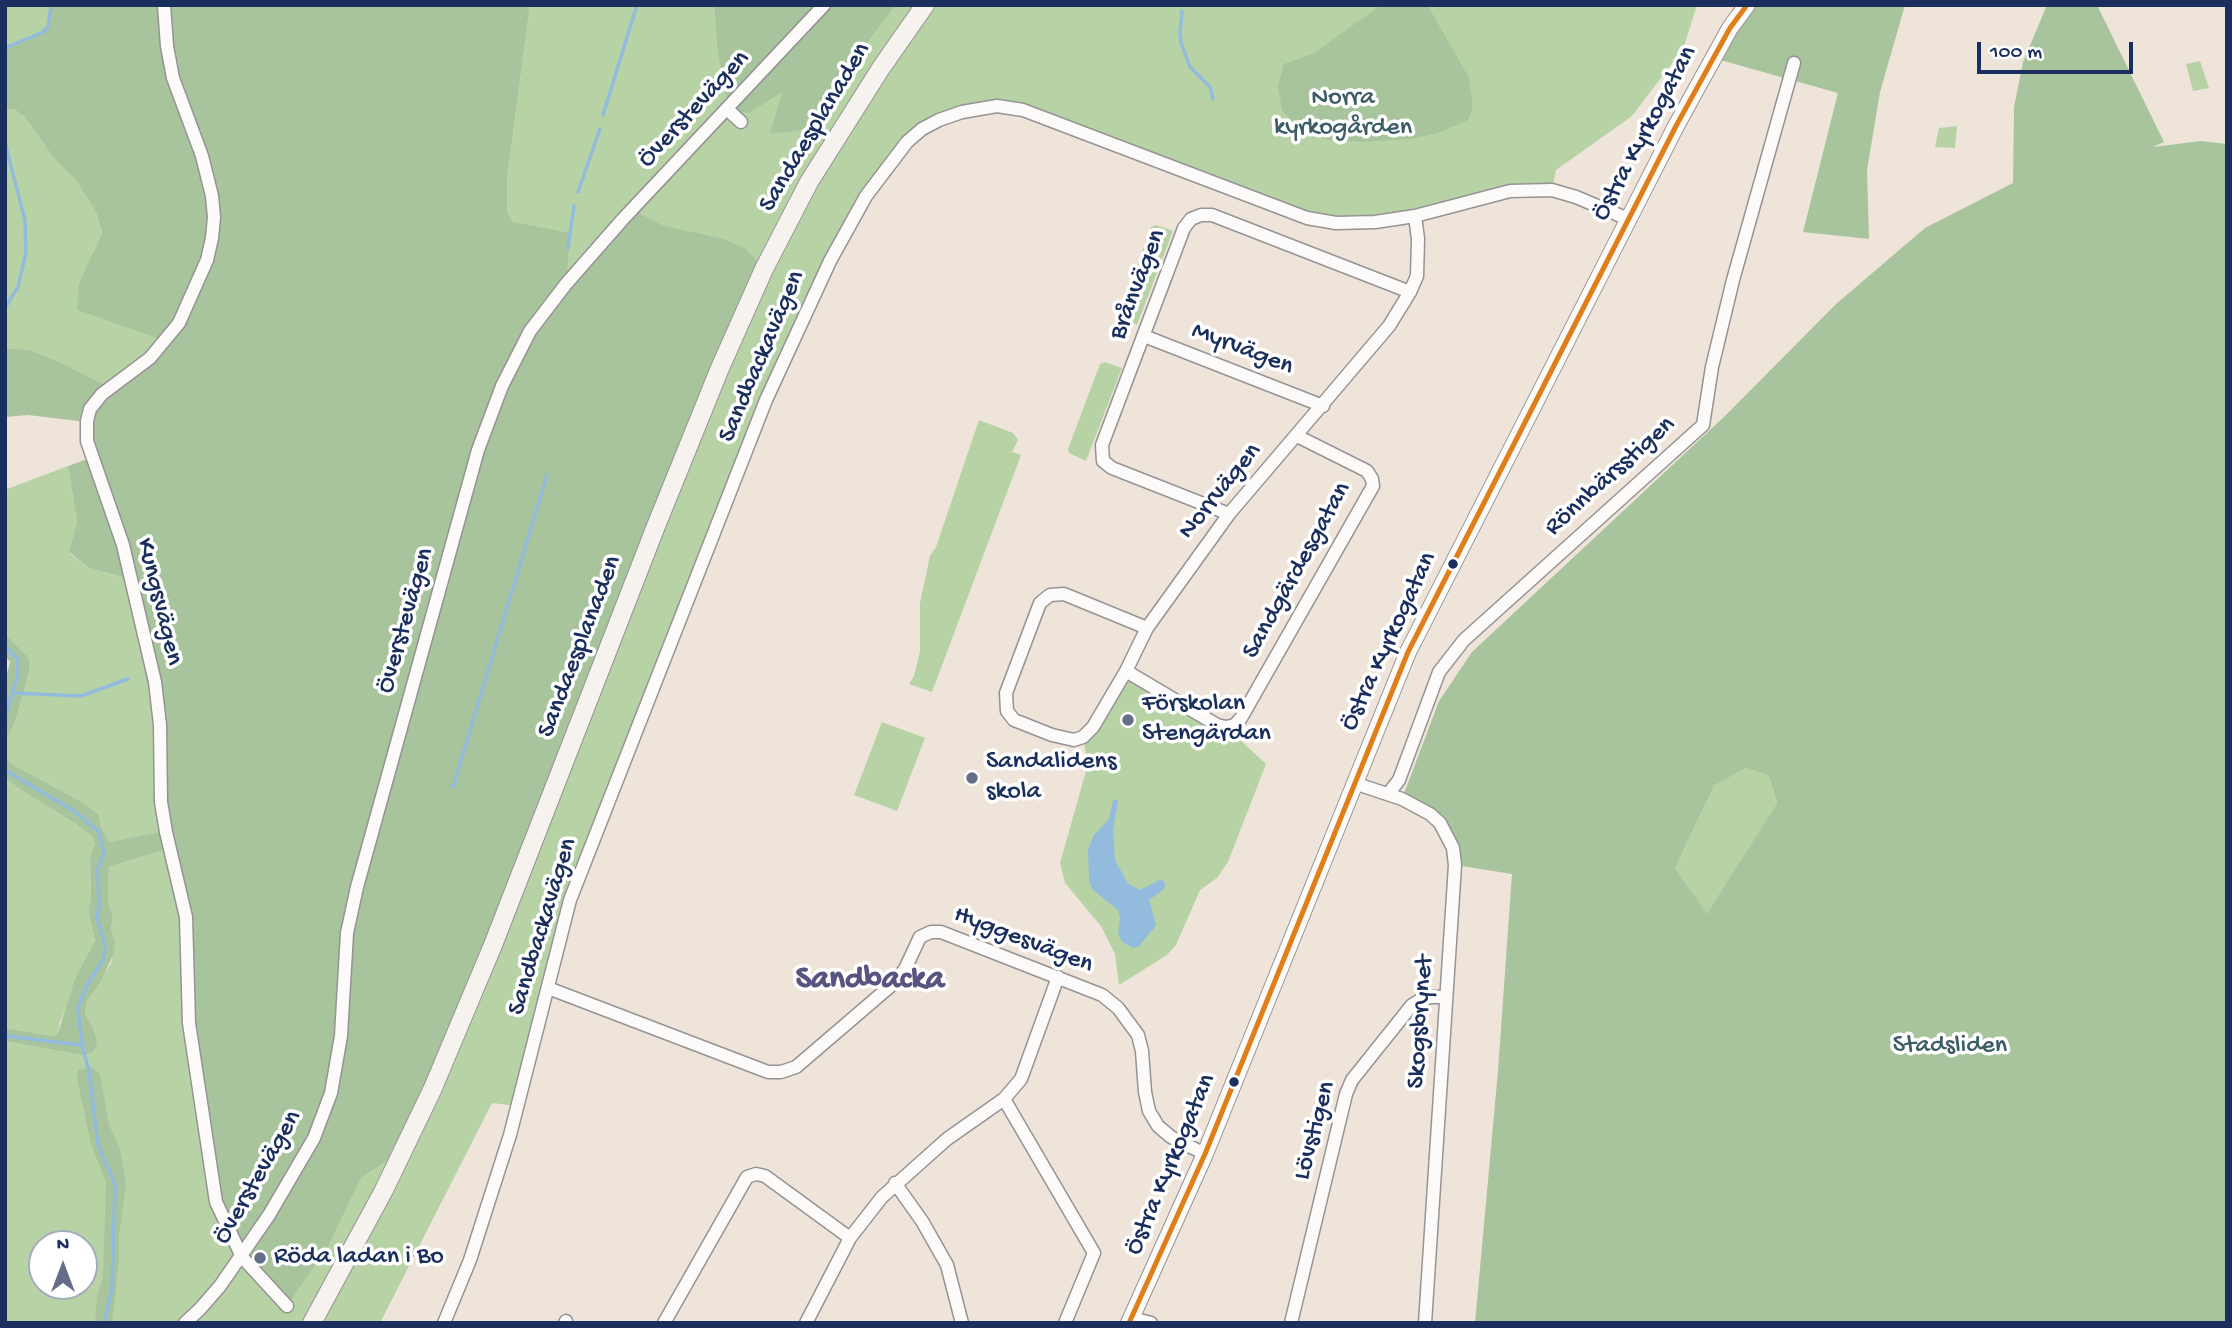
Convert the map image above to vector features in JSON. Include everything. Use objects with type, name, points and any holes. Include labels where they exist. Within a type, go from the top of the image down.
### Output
[{"type":"main road","name":"Sandaesplanaden","points":[[312,1323],[384,1190],[433,1088],[493,945],[681,465],[764,269],[809,182],[881,68],[925,5]]},
{"type":"street","name":"Kungsvägen","points":[[164,5],[173,78],[202,156],[212,196],[212,238],[207,260],[179,323],[150,358],[102,394],[90,408],[87,441],[123,545],[155,682],[160,725],[162,802],[186,917],[188,1023],[216,1202],[242,1257],[287,1306]]},
{"type":"street","name":"Överstevägen","points":[[185,1323],[200,1309],[242,1257],[314,1138],[331,1093],[341,1036],[347,933],[357,887],[478,450],[502,386],[530,331],[566,285],[623,219],[824,5]]},
{"type":"street","name":"Östra Kyrkogatan","points":[[1130,1320],[1205,1154],[1388,699],[1420,627],[1628,219],[1713,58],[1747,5]]},
{"type":"street","name":"Rönnbärsstigen","points":[[1388,794],[1399,780],[1439,672],[1464,640],[1703,425],[1712,367],[1733,280],[1794,63]]},
{"type":"street","name":"Sandbackavägen","points":[[444,1323],[494,1191],[574,890],[766,400],[830,261],[866,196],[906,142],[931,125],[962,112],[997,107],[1023,110],[1307,218],[1349,223],[1375,222],[1415,216],[1510,191],[1552,190],[1628,219]]},
{"type":"street","points":[[727,108],[741,122]]},
{"type":"street","name":"Brånvägen","points":[[1229,514],[1112,468],[1103,461],[1102,445],[1184,228],[1191,219],[1212,215],[1410,292]]},
{"type":"street","name":"Norrvägen","points":[[1147,628],[1064,594],[1050,595],[1040,603],[1006,693],[1007,710],[1014,720],[1052,735],[1074,740],[1083,737],[1093,727],[1126,671],[1147,628],[1229,514],[1389,326],[1417,276],[1419,262],[1415,216]]},
{"type":"street","name":"Myrvägen","points":[[1144,336],[1323,406]]},
{"type":"street","name":"Sandgärdesgatan","points":[[1126,671],[1217,724],[1226,727],[1241,718],[1373,486],[1367,471],[1297,436]]},
{"type":"street","name":"Skogsbrynet","points":[[1354,783],[1388,794],[1430,814],[1440,823],[1453,848],[1455,865],[1425,1323]]},
{"type":"street","name":"Hyggesvägen","points":[[548,988],[768,1072],[781,1072],[796,1067],[894,983],[905,968],[920,937],[931,932],[941,932],[1102,995],[1125,1014],[1138,1035],[1142,1051],[1144,1092],[1154,1118],[1164,1132],[1205,1154]]},
{"type":"street","points":[[806,1323],[850,1238],[895,1184],[947,1139],[1004,1100],[1021,1079],[1058,977]]},
{"type":"street","name":"Lövstigen","points":[[1291,1323],[1346,1094],[1352,1080],[1412,1005],[1430,997],[1446,997]]},
{"type":"street","points":[[1004,1100],[1094,1253],[1065,1323]]},
{"type":"street","points":[[664,1323],[747,1177],[765,1176],[850,1238]]},
{"type":"street","points":[[895,1184],[922,1221],[947,1265],[962,1323]]},
{"type":"street","points":[[1130,1320],[1151,1323]]},
{"type":"green space","points":[[5,5],[51,5],[48,27],[43,32],[5,48]]},
{"type":"green space","points":[[51,5],[530,5],[507,179],[507,212],[513,222],[570,233],[566,283],[632,209],[664,226],[724,239],[746,249],[764,269],[403,1150],[361,1178],[328,1246],[287,1306],[242,1257],[216,1202],[197,1085],[189,954],[170,848],[109,867],[108,902],[113,916],[111,928],[115,941],[114,953],[101,981],[87,1001],[85,1013],[94,1030],[97,1044],[92,1053],[81,1055],[5,1041],[5,1028],[53,1036],[58,1033],[75,979],[95,941],[88,910],[91,897],[90,857],[95,844],[93,837],[76,824],[5,778],[5,755],[10,763],[84,803],[99,815],[101,827],[109,842],[166,831],[160,725],[130,579],[89,568],[69,552],[77,522],[68,466],[93,457],[87,422],[28,415],[5,417],[5,348],[30,350],[111,388],[166,341],[77,310],[79,284],[102,233],[96,212],[75,179],[55,160],[25,117],[14,109],[5,110],[5,48],[43,32],[48,27]]},
{"type":"green space","name":"Norra kyrkogården","points":[[530,5],[714,5],[717,46],[783,92],[771,134],[863,48],[896,5],[1697,5],[1683,49],[1632,116],[1556,170],[1552,190],[1336,223],[1023,110],[962,112],[907,142],[816,289],[585,860],[518,1106],[492,1103],[380,1323],[5,1323],[5,1041],[81,1055],[94,1030],[85,1013],[87,1001],[111,963],[115,941],[111,928],[113,916],[108,903],[109,867],[170,848],[287,1305],[327,1246],[361,1178],[404,1149],[664,226],[632,209],[566,284],[531,226],[513,222],[507,212],[507,179]]},
{"type":"green space","points":[[714,5],[896,5],[863,48],[816,121],[801,130],[770,134],[782,92],[749,113],[735,112],[728,108],[717,46]]},
{"type":"green space","name":"Norra kyrkogården","points":[[1381,5],[1427,5],[1468,76],[1472,110],[1468,120],[1438,133],[1411,139],[1361,142],[1327,140],[1296,127],[1282,110],[1278,86],[1284,64],[1314,53]]},
{"type":"green space","points":[[1747,5],[1905,5],[1880,92],[1867,170],[1869,239],[1803,232],[1838,93],[1713,58]]},
{"type":"green space","name":"Stadsliden","points":[[2047,5],[2097,5],[2164,142],[2153,147],[2201,141],[2227,144],[2227,1323],[1475,1323],[1498,1071],[1512,874],[1455,865],[1448,836],[1402,799],[1439,701],[1472,652],[1725,416],[1836,304],[1925,228],[2013,183],[2014,107],[2023,62]],"holes":[[[1746,768],[1769,776],[1777,803],[1707,914],[1675,868],[1714,786]]]},
{"type":"green space","points":[[2200,61],[2209,88],[2193,91],[2186,64]]},
{"type":"green space","points":[[14,109],[25,117],[55,160],[75,179],[96,212],[102,234],[93,252],[166,341],[111,388],[30,350],[5,348],[5,110]]},
{"type":"green space","points":[[1957,126],[1955,148],[1935,147],[1939,128]]},
{"type":"green space","points":[[1156,225],[1173,231],[1137,325],[1121,317],[1120,313],[1151,227]]},
{"type":"green space","points":[[1105,362],[1122,368],[1086,461],[1069,453],[1068,449],[1100,364]]},
{"type":"green space","points":[[979,420],[1013,433],[1018,440],[1012,452],[1021,455],[932,692],[909,684],[914,676],[920,651],[920,603],[930,556],[936,547]]},
{"type":"green space","points":[[68,466],[77,522],[69,553],[89,568],[130,579],[155,682],[166,832],[109,842],[101,827],[99,815],[84,803],[10,763],[5,755],[6,736],[15,723],[29,672],[29,658],[5,634],[5,492]]},
{"type":"green space","points":[[5,634],[29,658],[29,672],[15,723],[5,739],[5,681],[10,662],[5,656]]},
{"type":"green space","points":[[1126,671],[1226,727],[1266,764],[1228,862],[1217,878],[1200,890],[1176,945],[1167,955],[1119,985],[1115,954],[1101,926],[1065,883],[1060,863],[1088,764],[1083,737]]},
{"type":"green space","points":[[882,722],[925,738],[897,811],[854,795]]},
{"type":"green space","points":[[1746,768],[1769,776],[1777,803],[1707,915],[1675,868],[1714,786]]},
{"type":"green space","points":[[5,778],[76,824],[93,837],[95,844],[90,857],[91,897],[88,910],[95,942],[60,1022],[58,1033],[53,1036],[5,1028]]},
{"type":"green space","points":[[92,1067],[100,1074],[109,1125],[120,1150],[126,1185],[112,1323],[95,1323],[97,1300],[103,1277],[106,1182],[91,1144],[77,1078],[78,1070]]},
{"type":"water","points":[[1113,800],[1118,802],[1113,830],[1115,860],[1128,884],[1140,890],[1159,880],[1164,881],[1165,885],[1164,889],[1149,900],[1156,924],[1154,928],[1139,946],[1133,948],[1122,942],[1118,933],[1118,910],[1093,890],[1089,882],[1088,849],[1094,835],[1109,819]]},
{"type":"waterway","points":[[5,48],[43,32],[48,27],[51,5]]},
{"type":"waterway","points":[[603,115],[637,5]]},
{"type":"waterway","points":[[1182,11],[1181,43],[1190,67],[1210,87],[1213,99]]},
{"type":"waterway","points":[[578,192],[600,129]]},
{"type":"waterway","points":[[5,143],[25,220],[26,252],[18,287],[5,308]]},
{"type":"waterway","points":[[568,248],[574,206]]},
{"type":"waterway","points":[[453,787],[547,475]]},
{"type":"waterway","points":[[5,646],[18,660],[18,675],[5,717]]},
{"type":"waterway","points":[[13,693],[81,696],[128,679]]},
{"type":"waterway","points":[[5,770],[74,811],[89,823],[98,831],[104,853],[98,869],[97,918],[105,945],[104,959],[87,985],[78,1008],[98,1145],[115,1187],[112,1289],[104,1323]]},
{"type":"waterway","points":[[5,1036],[82,1045]]},
{"type":"transit line","points":[[1129,1323],[1205,1154],[1408,652],[1676,126],[1730,28],[1747,5]]},
{"type":"place","name":"Förskolan Stengärdan","points":[[1128,720]]},
{"type":"place","name":"Sandalidens skola","points":[[972,778]]},
{"type":"place","name":"Röda ladan i Bo","points":[[260,1258]]},
{"type":"district","name":"Sandbacka","points":[[870,981]]}]
